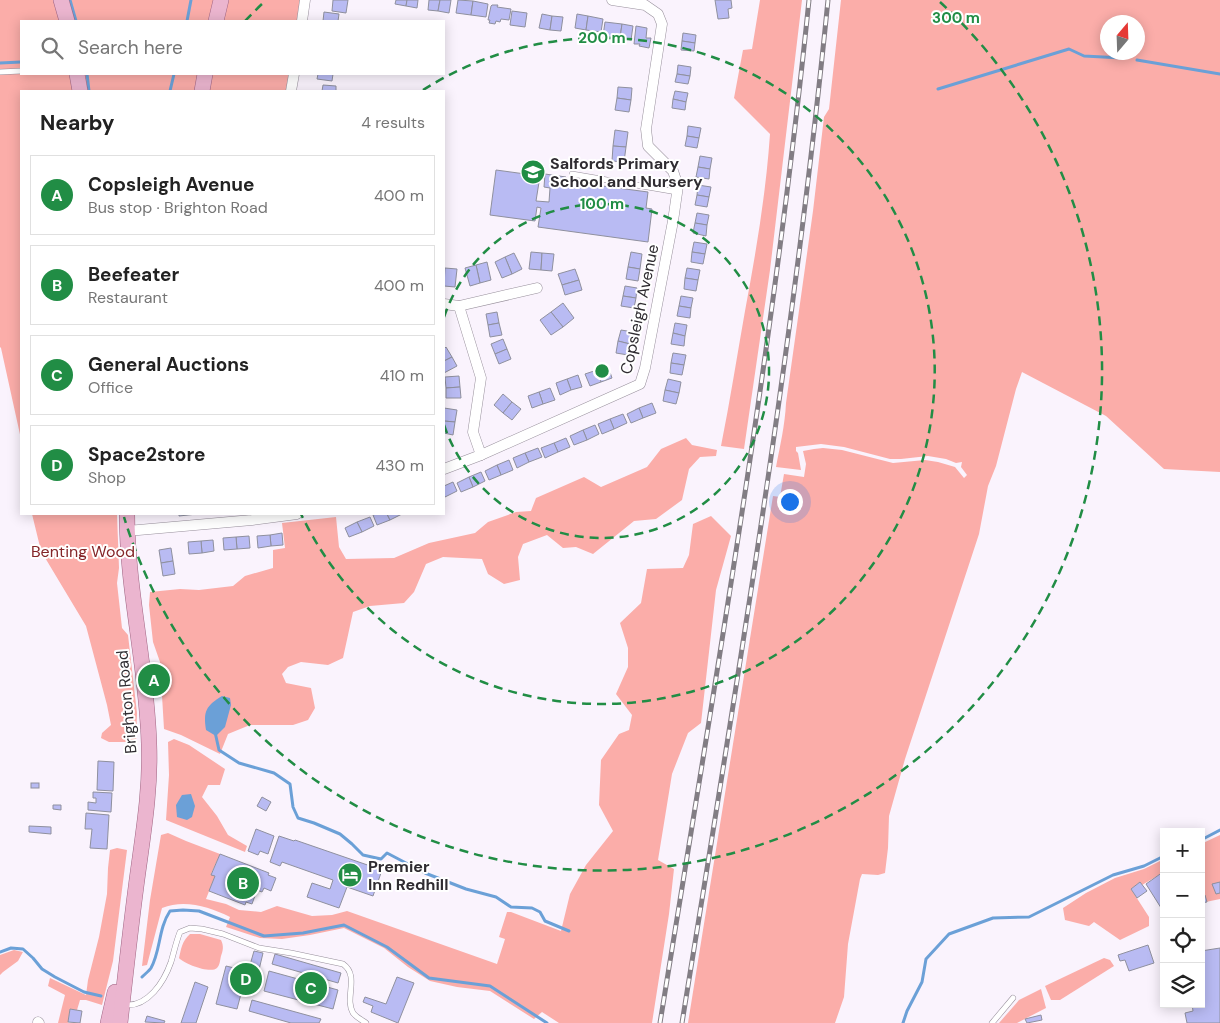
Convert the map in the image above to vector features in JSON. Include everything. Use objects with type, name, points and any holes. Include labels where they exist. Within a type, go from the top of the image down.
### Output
[{"type":"main road","points":[[61,0],[67,20]]},
{"type":"main road","points":[[216,20],[221,0]]},
{"type":"main road","points":[[77,75],[80,90]]},
{"type":"main road","points":[[202,90],[205,75]]},
{"type":"main road","name":"Brighton Road","points":[[120,1023],[145,825],[149,778],[146,698],[131,580],[128,515]]},
{"type":"main road","name":"Brighton Road","points":[[108,1023],[136,888]]},
{"type":"street","points":[[302,20],[306,0]]},
{"type":"street","name":"Copsleigh Avenue","points":[[445,469],[481,455],[640,384],[645,368],[678,186],[673,171],[648,146],[646,129],[662,24],[658,14],[645,4],[612,0]]},
{"type":"street","points":[[292,90],[294,75]]},
{"type":"street","points":[[445,304],[458,306],[537,288]]},
{"type":"street","points":[[458,306],[481,378],[474,432],[481,455]]},
{"type":"street","points":[[128,531],[290,515]]},
{"type":"lane","points":[[0,72],[20,71]]},
{"type":"lane","points":[[572,174],[677,192]]},
{"type":"lane","points":[[122,1004],[131,1005],[146,1000],[155,990],[171,963],[180,932],[190,928],[223,934],[259,948],[292,953],[349,967],[352,1011],[366,1023]]},
{"type":"lane","points":[[992,1023],[1013,998]]},
{"type":"green space","points":[[0,0],[300,0],[297,20],[20,20],[20,75],[289,75],[287,90],[20,90],[20,434],[0,347]]},
{"type":"green space","points":[[760,0],[802,0],[770,270],[744,449],[721,446],[757,245],[770,134],[734,98],[743,50],[752,49]]},
{"type":"green space","points":[[841,0],[1220,0],[1220,472],[1164,469],[1106,416],[1022,372],[996,466],[988,486],[979,534],[905,759],[889,816],[885,873],[878,875],[862,874],[860,879],[848,944],[844,997],[835,1023],[688,1023],[773,496],[780,497],[784,474],[804,477],[806,464],[803,451],[823,448],[842,450],[893,463],[925,460],[938,462],[955,467],[964,478],[967,475],[961,467],[962,462],[956,463],[928,456],[890,459],[844,447],[821,444],[796,447],[801,470],[776,467],[785,419],[824,117],[829,109]]},
{"type":"green space","points":[[686,438],[692,445],[717,450],[716,456],[700,457],[689,469],[682,500],[656,519],[634,521],[593,554],[576,547],[563,548],[547,535],[523,544],[518,557],[520,580],[504,584],[488,574],[482,559],[443,557],[426,564],[414,592],[404,603],[370,606],[353,612],[343,658],[328,665],[301,662],[288,667],[282,674],[286,683],[311,688],[315,708],[308,720],[293,725],[250,725],[228,734],[220,754],[164,729],[160,662],[153,642],[149,605],[150,592],[180,589],[199,590],[233,586],[245,576],[273,568],[273,550],[285,548],[282,523],[336,517],[339,547],[346,559],[394,558],[429,543],[475,533],[488,522],[516,512],[531,511],[536,498],[584,477],[601,487],[647,467],[661,449]]},
{"type":"green space","name":"Benting Wood","points":[[32,515],[117,515],[119,568],[117,583],[122,628],[128,635],[137,713],[136,742],[109,742],[101,738],[102,733],[111,725],[86,626],[41,551]]},
{"type":"green space","points":[[711,516],[731,536],[716,590],[701,723],[688,733],[672,774],[658,860],[674,869],[652,1023],[559,1023],[542,1012],[534,1019],[490,991],[430,981],[384,948],[344,928],[282,939],[260,938],[226,927],[230,917],[197,905],[179,904],[162,908],[147,965],[142,966],[150,900],[161,835],[168,833],[220,854],[211,874],[215,876],[206,899],[226,904],[239,910],[261,912],[277,906],[312,916],[332,915],[347,911],[497,964],[505,939],[499,937],[507,912],[561,931],[570,894],[586,865],[613,831],[599,805],[601,760],[619,734],[629,730],[632,715],[616,694],[628,667],[628,648],[620,623],[641,603],[647,569],[683,568],[689,555],[693,524]]},
{"type":"green space","points":[[174,739],[189,745],[225,769],[220,785],[208,785],[202,797],[217,816],[228,835],[247,846],[245,852],[166,820],[169,775],[168,742]]},
{"type":"green space","points":[[1220,835],[1220,899],[1205,902],[1205,873],[1205,842]]},
{"type":"green space","points":[[117,848],[127,850],[113,961],[102,1005],[80,1000],[77,1010],[70,1009],[68,1023],[58,1023],[65,995],[48,986],[50,978],[86,995],[107,894],[110,850]]},
{"type":"green space","points":[[1160,861],[1160,874],[1142,885],[1140,882],[1131,889],[1149,917],[1149,926],[1120,940],[1094,922],[1089,926],[1065,920],[1063,908],[1086,893],[1115,878],[1144,869]]},
{"type":"green space","points":[[190,934],[200,934],[221,940],[223,950],[217,968],[209,970],[198,968],[179,958],[181,948]]},
{"type":"green space","points":[[14,950],[23,952],[18,961],[0,975],[0,955]]},
{"type":"green space","points":[[1104,958],[1110,960],[1114,966],[1060,1000],[1051,1000],[1045,986]]},
{"type":"green space","points":[[1041,989],[1046,1008],[1017,1023],[999,1023],[1019,1000]]},
{"type":"water","points":[[222,696],[230,698],[231,705],[225,727],[216,736],[206,730],[205,718],[209,706]]},
{"type":"water","points":[[191,794],[195,806],[192,817],[187,820],[177,817],[176,805],[182,795]]},
{"type":"building","points":[[333,0],[348,0],[346,13],[332,11]]},
{"type":"building","points":[[396,0],[407,0],[406,6],[395,4]]},
{"type":"building","points":[[407,0],[418,0],[417,8],[406,6]]},
{"type":"building","points":[[429,0],[440,0],[438,11],[428,10]]},
{"type":"building","points":[[440,0],[451,0],[449,13],[438,11]]},
{"type":"building","points":[[458,0],[473,1],[471,15],[456,13]]},
{"type":"building","points":[[715,0],[731,0],[732,8],[728,9],[729,18],[718,19]]},
{"type":"building","points":[[473,1],[488,4],[486,17],[471,15]]},
{"type":"building","points":[[492,5],[511,9],[509,20],[501,19],[500,22],[496,21],[495,24],[489,23]]},
{"type":"building","points":[[512,11],[527,13],[525,27],[510,25]]},
{"type":"building","points":[[324,12],[339,14],[338,20],[323,20]]},
{"type":"building","points":[[542,14],[552,16],[550,30],[539,28]]},
{"type":"building","points":[[577,14],[588,16],[586,30],[575,28]]},
{"type":"building","points":[[552,16],[563,17],[561,31],[550,30]]},
{"type":"building","points":[[588,16],[603,19],[601,32],[586,30]]},
{"type":"building","points":[[605,22],[622,24],[620,38],[603,36]]},
{"type":"building","points":[[622,24],[633,26],[631,40],[620,38]]},
{"type":"building","points":[[636,26],[647,28],[646,38],[651,38],[649,48],[639,46],[640,44],[634,44]]},
{"type":"building","points":[[683,33],[696,35],[695,43],[682,41]]},
{"type":"building","points":[[682,41],[695,43],[694,51],[681,50]]},
{"type":"building","points":[[678,65],[691,67],[690,76],[677,74]]},
{"type":"building","points":[[677,74],[690,76],[688,84],[675,82]]},
{"type":"building","points":[[318,75],[333,75],[332,81],[317,79]]},
{"type":"building","points":[[323,85],[336,86],[336,90],[322,90]]},
{"type":"building","points":[[618,87],[632,88],[631,100],[617,98]]},
{"type":"building","points":[[675,91],[688,93],[686,102],[673,99]]},
{"type":"building","points":[[617,98],[631,100],[629,112],[615,110]]},
{"type":"building","points":[[673,99],[686,102],[685,110],[672,108]]},
{"type":"building","points":[[688,126],[701,128],[699,138],[687,136]]},
{"type":"building","points":[[615,130],[628,132],[626,147],[613,146]]},
{"type":"building","points":[[687,136],[699,138],[697,148],[685,146]]},
{"type":"building","points":[[613,146],[626,147],[624,162],[612,161]]},
{"type":"building","points":[[700,156],[712,158],[710,169],[698,167]]},
{"type":"building","points":[[698,167],[710,169],[709,179],[696,177]]},
{"type":"building","points":[[496,170],[540,176],[536,201],[549,202],[550,188],[544,187],[545,174],[566,177],[565,181],[648,192],[646,208],[652,209],[648,242],[538,227],[541,208],[537,207],[535,221],[490,215]]},
{"type":"building","points":[[698,185],[711,187],[709,197],[697,195]]},
{"type":"building","points":[[697,195],[709,197],[707,207],[695,205]]},
{"type":"building","points":[[697,213],[709,215],[707,225],[695,223]]},
{"type":"building","points":[[695,223],[707,225],[706,236],[693,233]]},
{"type":"building","points":[[694,242],[707,244],[705,254],[692,252]]},
{"type":"building","points":[[531,252],[542,253],[541,270],[529,269]]},
{"type":"building","points":[[631,252],[642,254],[640,269],[628,267]]},
{"type":"building","points":[[692,252],[705,254],[703,264],[691,262]]},
{"type":"building","points":[[514,253],[522,269],[512,274],[505,257]]},
{"type":"building","points":[[542,253],[554,254],[552,271],[541,270]]},
{"type":"building","points":[[505,257],[512,274],[502,278],[495,262]]},
{"type":"building","points":[[487,262],[491,280],[480,283],[476,265]]},
{"type":"building","points":[[476,265],[480,283],[470,286],[465,268]]},
{"type":"building","points":[[628,267],[640,269],[638,281],[626,279]]},
{"type":"building","points":[[445,268],[457,269],[455,287],[445,286]]},
{"type":"building","points":[[687,268],[700,270],[698,280],[685,278]]},
{"type":"building","points":[[575,269],[579,280],[562,285],[558,274]]},
{"type":"building","points":[[685,278],[698,280],[696,291],[684,289]]},
{"type":"building","points":[[579,280],[582,290],[565,295],[562,285]]},
{"type":"building","points":[[625,286],[637,288],[636,298],[623,296]]},
{"type":"building","points":[[623,296],[636,298],[634,308],[621,306]]},
{"type":"building","points":[[681,296],[693,298],[691,308],[679,306]]},
{"type":"building","points":[[563,303],[574,318],[563,327],[551,312]]},
{"type":"building","points":[[679,306],[691,308],[690,318],[677,316]]},
{"type":"building","points":[[497,312],[499,323],[488,325],[486,314]]},
{"type":"building","points":[[551,312],[563,327],[551,335],[540,320]]},
{"type":"building","points":[[499,323],[502,335],[490,337],[488,325]]},
{"type":"building","points":[[675,323],[687,325],[685,336],[673,333]]},
{"type":"building","points":[[621,330],[633,332],[630,344],[618,341]]},
{"type":"building","points":[[673,333],[685,336],[684,346],[671,344]]},
{"type":"building","points":[[503,339],[507,349],[495,354],[491,344]]},
{"type":"building","points":[[618,341],[630,344],[628,355],[616,353]]},
{"type":"building","points":[[445,348],[452,357],[445,360]]},
{"type":"building","points":[[507,349],[511,359],[499,364],[495,354]]},
{"type":"building","points":[[673,353],[686,355],[684,365],[671,363]]},
{"type":"building","points":[[452,357],[457,366],[445,372],[445,360]]},
{"type":"building","points":[[671,363],[684,365],[682,375],[670,373]]},
{"type":"building","points":[[608,366],[612,378],[601,382],[597,370]]},
{"type":"building","points":[[597,370],[601,382],[590,386],[585,374]]},
{"type":"building","points":[[578,375],[582,387],[571,390],[567,379]]},
{"type":"building","points":[[459,376],[460,387],[446,388],[445,377]]},
{"type":"building","points":[[567,379],[571,390],[560,395],[556,383]]},
{"type":"building","points":[[668,379],[681,382],[679,393],[665,390]]},
{"type":"building","points":[[460,387],[461,398],[446,398],[446,388]]},
{"type":"building","points":[[550,388],[555,400],[543,404],[539,392]]},
{"type":"building","points":[[665,390],[679,393],[676,404],[663,401]]},
{"type":"building","points":[[539,392],[543,404],[532,408],[528,396]]},
{"type":"building","points":[[503,394],[512,402],[503,413],[494,405]]},
{"type":"building","points":[[512,402],[521,409],[512,420],[503,413]]},
{"type":"building","points":[[652,403],[656,413],[643,418],[639,408]]},
{"type":"building","points":[[445,408],[457,410],[455,422],[445,421]]},
{"type":"building","points":[[639,408],[643,418],[631,423],[627,414]]},
{"type":"building","points":[[623,414],[627,423],[614,429],[610,419]]},
{"type":"building","points":[[610,419],[614,429],[602,434],[598,424]]},
{"type":"building","points":[[445,421],[455,422],[453,435],[445,433]]},
{"type":"building","points":[[595,425],[599,434],[587,440],[583,430]]},
{"type":"building","points":[[583,430],[587,440],[574,445],[570,436]]},
{"type":"building","points":[[566,438],[570,447],[558,452],[554,443]]},
{"type":"building","points":[[554,443],[558,452],[545,458],[541,448]]},
{"type":"building","points":[[538,448],[542,457],[529,462],[525,453]]},
{"type":"building","points":[[525,453],[529,462],[517,468],[513,458]]},
{"type":"building","points":[[509,460],[513,470],[501,475],[497,465]]},
{"type":"building","points":[[497,465],[501,475],[489,480],[485,471]]},
{"type":"building","points":[[481,472],[485,481],[473,487],[469,477]]},
{"type":"building","points":[[469,477],[473,487],[461,492],[457,483]]},
{"type":"building","points":[[453,482],[457,491],[445,497],[445,486]]},
{"type":"building","points":[[373,515],[388,515],[390,520],[377,525]]},
{"type":"building","points":[[388,515],[400,515],[390,520]]},
{"type":"building","points":[[370,517],[374,526],[362,532],[357,522]]},
{"type":"building","points":[[357,522],[362,532],[349,537],[345,528]]},
{"type":"building","points":[[282,533],[283,545],[271,546],[270,535]]},
{"type":"building","points":[[270,535],[271,546],[258,548],[257,536]]},
{"type":"building","points":[[249,536],[250,548],[237,549],[236,537]]},
{"type":"building","points":[[236,537],[237,549],[224,550],[223,538]]},
{"type":"building","points":[[213,540],[214,551],[202,553],[201,541]]},
{"type":"building","points":[[201,541],[202,553],[189,554],[188,542]]},
{"type":"building","points":[[171,548],[173,561],[161,563],[159,550]]},
{"type":"building","points":[[173,561],[175,574],[163,576],[161,563]]},
{"type":"building","points":[[98,761],[114,762],[113,791],[97,790]]},
{"type":"building","points":[[31,783],[39,783],[39,788],[31,788]]},
{"type":"building","points":[[93,792],[112,793],[111,812],[88,810],[88,802],[96,803],[96,798],[93,798]]},
{"type":"building","points":[[262,797],[271,802],[266,811],[257,806]]},
{"type":"building","points":[[53,805],[61,805],[61,810],[53,809]]},
{"type":"building","points":[[86,813],[109,815],[107,849],[90,848],[92,829],[85,829]]},
{"type":"building","points":[[29,826],[51,827],[51,834],[29,832]]},
{"type":"building","points":[[256,829],[274,836],[268,854],[260,851],[258,855],[248,851]]},
{"type":"building","name":"Premier Inn Redhill","points":[[279,836],[382,870],[373,896],[347,887],[339,908],[307,897],[312,883],[330,889],[333,880],[282,862],[280,866],[270,862]]},
{"type":"building","points":[[220,854],[269,873],[268,875],[276,878],[271,891],[264,888],[262,892],[257,890],[252,904],[246,902],[245,905],[209,891],[215,876],[211,875]]},
{"type":"building","points":[[1160,874],[1160,906],[1146,884]]},
{"type":"building","points":[[1140,882],[1147,891],[1137,898],[1131,889]]},
{"type":"building","points":[[1220,882],[1220,893],[1216,894],[1212,884]]},
{"type":"building","points":[[1148,945],[1154,963],[1129,971],[1125,960],[1120,961],[1118,955]]},
{"type":"building","points":[[1220,948],[1220,1023],[1187,1023],[1185,1013],[1193,1011],[1193,1008],[1205,1008],[1205,950]]},
{"type":"building","points":[[254,951],[263,953],[258,974],[248,972]]},
{"type":"building","points":[[275,954],[341,973],[338,983],[272,964]]},
{"type":"building","points":[[226,966],[255,973],[250,993],[242,990],[237,1009],[216,1004]]},
{"type":"building","points":[[269,971],[338,990],[333,1009],[264,991]]},
{"type":"building","points":[[397,977],[414,983],[398,1023],[371,1012],[373,1006],[363,1002],[365,997],[386,1004]]},
{"type":"building","points":[[195,982],[208,987],[196,1023],[181,1023]]},
{"type":"building","points":[[252,1000],[321,1019],[319,1023],[291,1023],[249,1011]]},
{"type":"building","points":[[70,1009],[82,1011],[80,1023],[68,1022]]},
{"type":"building","points":[[1041,1015],[1042,1020],[1027,1023],[1025,1019]]},
{"type":"building","points":[[147,1016],[165,1021],[164,1023],[145,1022]]},
{"type":"waterway","points":[[70,0],[76,20]]},
{"type":"waterway","points":[[187,20],[191,0]]},
{"type":"waterway","points":[[938,89],[1069,49],[1084,56],[1100,57]]},
{"type":"waterway","points":[[1137,60],[1220,74]]},
{"type":"waterway","points":[[0,63],[20,62]]},
{"type":"waterway","points":[[87,75],[89,90]]},
{"type":"waterway","points":[[170,90],[174,75]]},
{"type":"waterway","points":[[215,732],[219,750],[239,763],[274,773],[290,784],[293,807],[298,818],[340,834],[363,855],[381,859],[387,853],[425,873],[466,889],[496,897],[511,907],[532,908],[540,912],[545,921],[569,931]]},
{"type":"waterway","points":[[1205,838],[1220,830]]},
{"type":"waterway","points":[[903,1023],[922,982],[926,959],[949,934],[993,918],[1029,917],[1113,875],[1144,866],[1160,858]]},
{"type":"waterway","points":[[142,977],[150,969],[157,954],[163,925],[170,911],[199,911],[264,936],[303,933],[344,925],[387,947],[429,978],[490,986],[547,1023]]},
{"type":"waterway","points":[[0,952],[11,948],[23,949],[42,969],[55,977],[84,992],[101,996]]},
{"type":"railway","points":[[660,1023],[761,385],[779,257],[809,0]]},
{"type":"railway","points":[[682,1023],[763,513],[799,257],[828,0]]},
{"type":"place","name":"Salfords Primary School and Nursery","points":[[533,172]]},
{"type":"place","name":"Copsleigh Avenue","points":[[154,680]]},
{"type":"place","name":"Premier Inn Redhill","points":[[350,875]]},
{"type":"place","name":"Beefeater","points":[[243,883]]},
{"type":"place","name":"Space2store","points":[[246,979]]},
{"type":"place","name":"General Auctions","points":[[311,988]]}]
